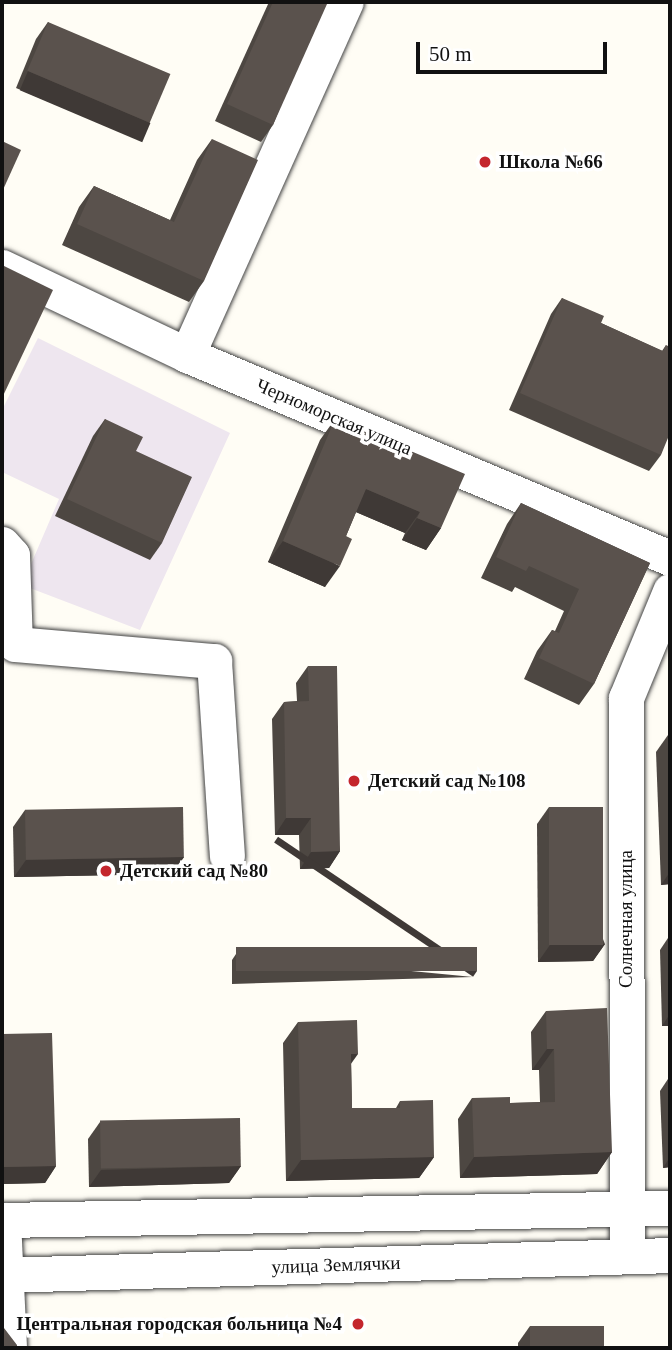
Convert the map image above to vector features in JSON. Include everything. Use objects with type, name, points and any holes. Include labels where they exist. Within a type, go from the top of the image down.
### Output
[{"type":"street","points":[[187,355],[346,2]]},
{"type":"street","name":"Черноморская улица","points":[[2,267],[187,355],[670,558]]},
{"type":"street","points":[[2,544],[12,555],[15,644],[214,661],[227,856]]},
{"type":"street","name":"Солнечная улица","points":[[627,1256],[626,698],[670,591]]},
{"type":"street","points":[[9,1348],[2,1220],[670,1208]]},
{"type":"street","name":"улица Землячки","points":[[4,1275],[670,1255]]},
{"type":"shaded area","points":[[38,338],[230,433],[140,630],[22,585],[59,499],[2,472],[2,410]]},
{"type":"building","points":[[273,2],[327,4],[273,125],[227,104]]},
{"type":"building","points":[[48,22],[170,74],[150,123],[27,71]]},
{"type":"building","points":[[212,139],[258,160],[204,281],[77,224],[94,186],[174,222]]},
{"type":"building","points":[[2,141],[21,150],[2,192]]},
{"type":"building","points":[[2,265],[53,290],[2,398]]},
{"type":"building","points":[[562,298],[604,316],[601,323],[663,351],[666,345],[670,347],[670,433],[661,455],[520,393]]},
{"type":"building","points":[[105,419],[143,437],[136,451],[192,477],[162,543],[67,499]]},
{"type":"building","points":[[335,419],[465,474],[441,528],[417,518],[420,512],[366,489],[346,536],[352,539],[340,566],[283,541]]},
{"type":"building","points":[[521,503],[650,563],[594,684],[539,658],[552,630],[559,633],[579,589],[529,566],[526,571],[496,557]]},
{"type":"building","points":[[308,666],[337,666],[340,851],[311,852],[311,818],[286,818],[284,702],[309,701]]},
{"type":"building","points":[[668,735],[670,735],[670,791]]},
{"type":"building","points":[[183,807],[184,857],[26,860],[25,810]]},
{"type":"building","points":[[549,807],[603,807],[603,945],[549,945]]},
{"type":"building","points":[[236,947],[477,947],[477,971],[236,971]]},
{"type":"building","points":[[607,1008],[612,1152],[474,1157],[472,1098],[510,1097],[510,1103],[555,1102],[554,1049],[547,1049],[546,1011]]},
{"type":"building","points":[[357,1020],[358,1054],[351,1054],[352,1108],[400,1108],[400,1101],[433,1100],[434,1157],[301,1160],[298,1022]]},
{"type":"building","points":[[52,1033],[56,1166],[4,1167],[2,1034]]},
{"type":"building","points":[[240,1118],[241,1166],[101,1168],[100,1120]]},
{"type":"building","points":[[2,1285],[4,1328],[17,1348],[2,1348]]},
{"type":"building","points":[[530,1326],[604,1326],[604,1348],[530,1348]]},
{"type":"place","name":"Школа №66","points":[[485,162]]},
{"type":"place","name":"Детский сад №108","points":[[354,781]]},
{"type":"place","name":"Детский сад №80","points":[[106,871]]},
{"type":"place","name":"Центральная городская больница №4","points":[[358,1324]]}]
